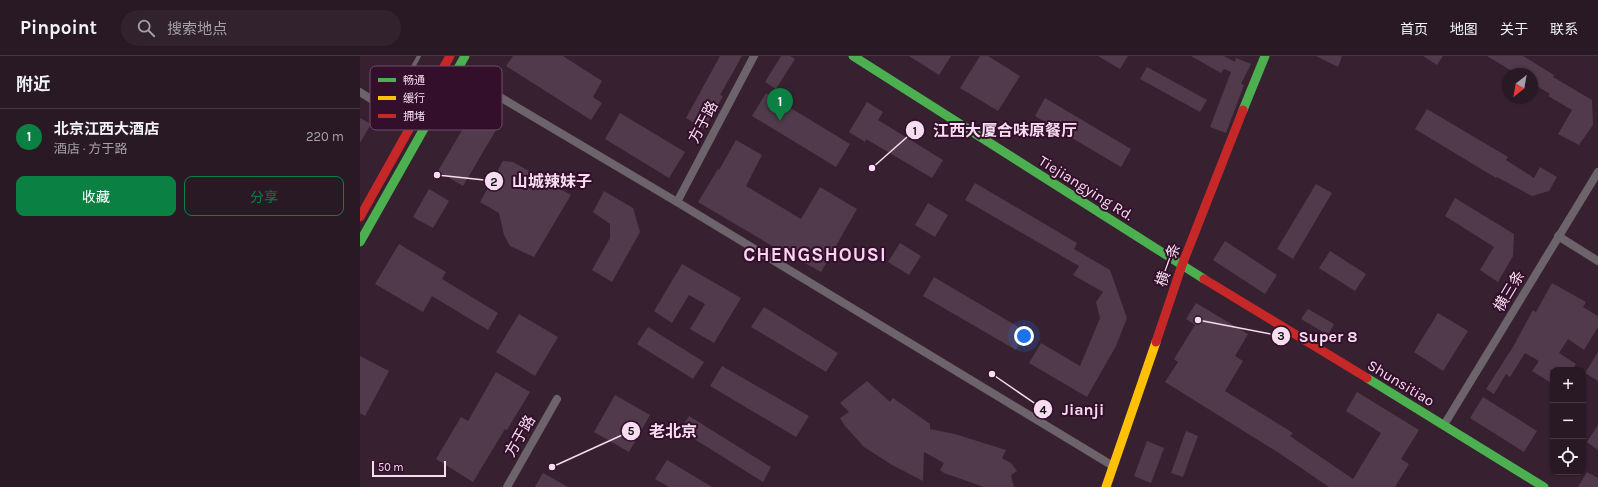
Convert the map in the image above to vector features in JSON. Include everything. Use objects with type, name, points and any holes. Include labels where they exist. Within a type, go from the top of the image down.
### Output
[{"type":"street","points":[[444,66],[450,56]]},
{"type":"street","points":[[459,66],[465,56]]},
{"type":"street","name":"方于路","points":[[677,202],[754,56]]},
{"type":"street","name":"Tiejiangying Rd.","points":[[853,56],[1182,265]]},
{"type":"street","name":"横一条","points":[[1106,487],[1182,265],[1265,56]]},
{"type":"street","points":[[360,92],[370,98]]},
{"type":"street","points":[[502,98],[677,202],[1113,466]]},
{"type":"street","points":[[360,217],[409,130]]},
{"type":"street","points":[[360,242],[423,130]]},
{"type":"street","name":"横三条","points":[[1444,425],[1598,172]]},
{"type":"street","points":[[1558,236],[1598,261]]},
{"type":"street","name":"Shunsitiao","points":[[1182,265],[1544,487]]},
{"type":"street","name":"方于路","points":[[507,487],[557,399]]},
{"type":"lane","points":[[413,66],[419,56]]},
{"type":"building","points":[[513,56],[563,56],[602,81],[593,97],[602,103],[591,120],[506,66]]},
{"type":"building","points":[[720,56],[742,56],[720,95],[723,96],[704,129],[686,118]]},
{"type":"building","points":[[781,56],[790,56],[795,59],[776,89],[765,82]]},
{"type":"building","points":[[909,56],[951,56],[939,75]]},
{"type":"building","points":[[980,56],[988,56],[1020,76],[998,111],[960,88]]},
{"type":"building","points":[[1098,56],[1128,56],[1120,69]]},
{"type":"building","points":[[1191,56],[1224,56],[1235,62],[1236,58],[1251,64],[1241,84],[1244,85],[1226,133],[1210,127],[1231,72],[1224,69],[1221,73]]},
{"type":"building","points":[[1316,56],[1342,56],[1338,67]]},
{"type":"building","points":[[1423,56],[1443,56],[1437,65]]},
{"type":"building","points":[[1487,56],[1523,56],[1554,75],[1553,77],[1592,100],[1593,125],[1579,145],[1558,134],[1572,110],[1548,96],[1550,94],[1538,87],[1538,68],[1507,68]]},
{"type":"building","points":[[1147,67],[1207,100],[1200,112],[1140,79]]},
{"type":"building","points":[[766,93],[850,144],[836,167],[752,116]]},
{"type":"building","points":[[1045,98],[1131,149],[1121,167],[1035,116]]},
{"type":"building","points":[[867,102],[883,112],[878,120],[943,160],[932,178],[866,139],[865,142],[849,132]]},
{"type":"building","points":[[1427,109],[1508,157],[1506,160],[1534,178],[1540,167],[1557,177],[1549,191],[1532,196],[1497,177],[1496,178],[1415,129]]},
{"type":"building","points":[[620,113],[685,152],[669,178],[605,139]]},
{"type":"building","points":[[360,118],[370,123],[370,126],[360,143]]},
{"type":"building","points":[[462,130],[496,130],[463,186],[438,171]]},
{"type":"building","points":[[736,140],[762,155],[746,186],[801,219],[820,187],[857,209],[821,272],[780,249],[779,250],[698,202]]},
{"type":"building","points":[[503,161],[513,162],[571,195],[534,257],[510,246],[504,235],[499,213],[480,202]]},
{"type":"building","points":[[975,183],[1077,243],[1074,249],[1110,270],[1127,318],[1116,346],[1087,397],[1029,363],[1041,343],[1080,366],[1100,318],[1096,302],[1103,292],[1073,275],[1079,266],[965,200]]},
{"type":"building","points":[[1316,184],[1332,193],[1293,259],[1277,249]]},
{"type":"building","points":[[429,189],[449,201],[433,228],[413,217]]},
{"type":"building","points":[[604,191],[633,208],[640,232],[612,282],[592,270],[610,238],[610,224],[593,212]]},
{"type":"building","points":[[1455,198],[1514,234],[1513,256],[1498,282],[1480,270],[1494,247],[1445,216]]},
{"type":"building","points":[[928,203],[948,215],[935,237],[915,225]]},
{"type":"building","points":[[1225,241],[1277,275],[1265,294],[1213,260]]},
{"type":"building","points":[[900,243],[921,256],[909,275],[888,262]]},
{"type":"building","points":[[399,244],[446,272],[442,279],[498,313],[488,330],[432,296],[423,312],[375,284]]},
{"type":"building","points":[[1330,251],[1366,274],[1355,291],[1319,268]]},
{"type":"building","points":[[682,264],[741,298],[714,343],[690,329],[705,304],[689,295],[672,323],[654,311]]},
{"type":"building","points":[[934,277],[1027,332],[1016,350],[923,296]]},
{"type":"building","points":[[1552,283],[1586,302],[1583,307],[1598,316],[1598,327],[1584,350],[1568,339],[1559,353],[1576,364],[1574,367],[1550,367],[1550,382],[1532,371],[1539,361],[1525,353],[1510,377],[1506,374],[1494,394],[1486,389],[1513,347],[1533,310],[1536,312]]},
{"type":"building","points":[[1196,303],[1248,334],[1235,356],[1243,361],[1225,391],[1293,433],[1290,436],[1353,479],[1381,433],[1346,411],[1357,392],[1419,430],[1401,459],[1409,464],[1395,487],[1329,487],[1279,453],[1165,382],[1178,362],[1174,359],[1195,325],[1186,319]]},
{"type":"building","points":[[764,307],[838,353],[826,372],[751,327]]},
{"type":"building","points":[[1308,309],[1334,324],[1328,335],[1301,319]]},
{"type":"building","points":[[1438,313],[1468,331],[1443,371],[1414,352]]},
{"type":"building","points":[[519,314],[558,337],[535,376],[496,352]]},
{"type":"building","points":[[648,327],[704,362],[693,379],[637,344]]},
{"type":"building","points":[[1598,352],[1598,381],[1586,374]]},
{"type":"building","points":[[360,356],[389,371],[365,416],[360,413]]},
{"type":"building","points":[[722,366],[809,416],[796,437],[710,386]]},
{"type":"building","points":[[496,372],[530,392],[507,430],[505,429],[473,482],[436,459],[461,417],[468,421]]},
{"type":"building","points":[[867,381],[890,402],[893,398],[930,424],[930,429],[955,434],[1006,450],[1002,458],[1011,463],[1017,471],[1011,475],[1014,487],[984,487],[944,473],[940,470],[944,463],[924,452],[923,481],[892,465],[864,447],[845,426],[840,418],[849,412],[840,403]]},
{"type":"building","points":[[615,395],[650,415],[629,452],[594,432]]},
{"type":"building","points":[[1483,397],[1537,431],[1524,452],[1470,418]]},
{"type":"building","points":[[689,416],[771,467],[763,482],[680,430]]},
{"type":"building","points":[[1598,425],[1598,450],[1587,442]]},
{"type":"building","points":[[1186,431],[1198,436],[1183,477],[1171,473]]},
{"type":"building","points":[[1147,441],[1164,448],[1151,483],[1134,476]]},
{"type":"building","points":[[667,460],[712,487],[669,487],[655,479]]},
{"type":"building","points":[[1587,472],[1598,478],[1598,487],[1578,487]]},
{"type":"building","points":[[543,473],[568,487],[535,487]]},
{"type":"traffic: fast","points":[[459,66],[465,56]]},
{"type":"traffic: fast","points":[[853,56],[1204,279]]},
{"type":"traffic: fast","points":[[1243,110],[1265,56]]},
{"type":"traffic: fast","points":[[360,242],[423,130]]},
{"type":"traffic: fast","points":[[1367,378],[1544,487]]},
{"type":"traffic: slow","points":[[1106,487],[1156,342]]},
{"type":"traffic: jam","points":[[444,66],[450,56]]},
{"type":"traffic: jam","points":[[1156,342],[1182,265],[1243,110]]},
{"type":"traffic: jam","points":[[360,217],[409,130]]},
{"type":"traffic: jam","points":[[1204,279],[1367,378]]},
{"type":"place","name":"北京江西大酒店","points":[[780,121]]},
{"type":"place","name":"江西大厦合味原餐厅","points":[[872,168]]},
{"type":"place","name":"山城辣妹子","points":[[437,175]]},
{"type":"place","name":"Super 8","points":[[1198,320]]},
{"type":"place","name":"Jianji","points":[[992,374]]},
{"type":"place","name":"老北京","points":[[552,467]]},
{"type":"district","name":"CHENGSHOUSI","points":[[815,254]]}]
